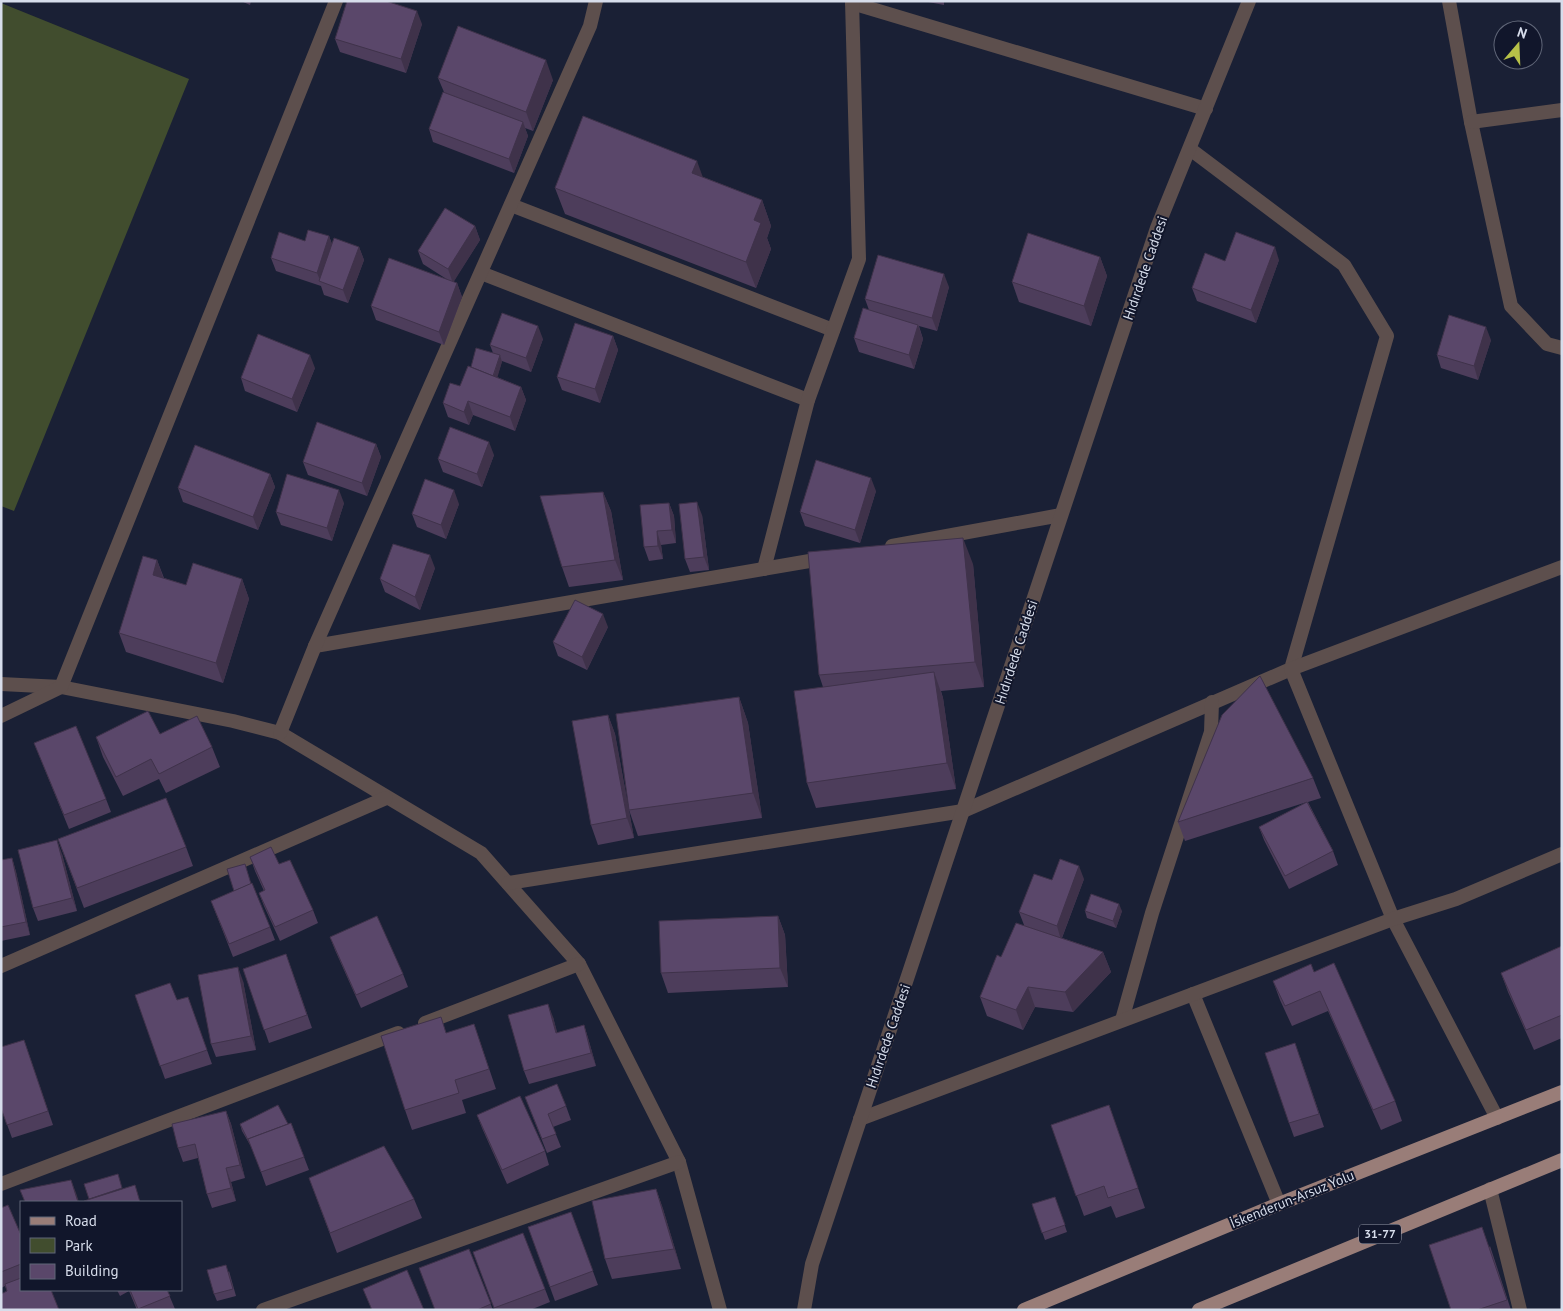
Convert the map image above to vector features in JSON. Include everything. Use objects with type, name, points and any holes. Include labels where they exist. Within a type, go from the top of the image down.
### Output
[{"type":"main road","name":"İskenderun-Arsuz Yolu","points":[[1024,1310],[1279,1204],[1562,1092]]},
{"type":"main road","name":"31-77","points":[[1207,1308],[1562,1160]]},
{"type":"street","points":[[1,716],[61,687],[336,1]]},
{"type":"street","points":[[280,734],[315,646],[590,26],[596,1]]},
{"type":"street","name":"Hıdırdede Caddesi","points":[[804,1310],[812,1264],[1158,228],[1249,1]]},
{"type":"street","points":[[1449,1],[1471,122],[1511,306],[1547,344],[1562,348]]},
{"type":"street","points":[[764,569],[808,400],[858,259],[852,2],[1206,109]]},
{"type":"street","points":[[1471,122],[1562,110]]},
{"type":"street","points":[[1190,150],[1344,264],[1386,336],[1291,669],[1393,919],[1497,1118]]},
{"type":"street","points":[[511,205],[833,330]]},
{"type":"street","points":[[481,273],[808,400]]},
{"type":"street","points":[[879,548],[1061,515]]},
{"type":"street","points":[[315,646],[841,555]]},
{"type":"street","points":[[508,883],[963,811],[1291,669],[1562,567]]},
{"type":"street","points":[[1,684],[61,687],[233,721],[280,734],[481,853],[579,964],[679,1162],[720,1310]]},
{"type":"street","points":[[1122,1020],[1152,913],[1211,732],[1212,702]]},
{"type":"street","points":[[1,966],[386,798]]},
{"type":"street","points":[[860,1119],[1393,919],[1456,898],[1562,854]]},
{"type":"street","points":[[1,1184],[579,964]]},
{"type":"street","points":[[1193,994],[1279,1204]]},
{"type":"street","points":[[263,1310],[679,1162]]},
{"type":"street","points":[[1490,1189],[1520,1310]]},
{"type":"green space","points":[[1,3],[189,79],[14,511],[1,506]]},
{"type":"building","points":[[347,1],[386,1],[417,11],[401,59],[335,39]]},
{"type":"building","points":[[458,26],[546,60],[526,112],[438,78]]},
{"type":"building","points":[[443,92],[523,122],[509,159],[429,129]]},
{"type":"building","points":[[583,116],[697,161],[692,173],[762,200],[754,220],[761,223],[746,262],[555,188]]},
{"type":"building","points":[[445,208],[475,226],[448,269],[418,251]]},
{"type":"building","points":[[308,230],[329,236],[317,273],[271,258],[279,232],[305,241]]},
{"type":"building","points":[[1236,232],[1275,247],[1251,310],[1192,288],[1205,253],[1225,261]]},
{"type":"building","points":[[1028,233],[1100,257],[1084,306],[1012,282]]},
{"type":"building","points":[[334,238],[359,247],[343,290],[319,281]]},
{"type":"building","points":[[878,255],[944,274],[932,318],[865,299]]},
{"type":"building","points":[[389,258],[457,283],[439,332],[371,306]]},
{"type":"building","points":[[863,308],[918,325],[909,355],[854,338]]},
{"type":"building","points":[[502,313],[538,326],[526,358],[490,345]]},
{"type":"building","points":[[1449,315],[1486,327],[1474,366],[1437,355]]},
{"type":"building","points":[[575,323],[613,336],[595,389],[557,377]]},
{"type":"building","points":[[258,334],[310,355],[292,399],[241,378]]},
{"type":"building","points":[[476,348],[500,355],[493,376],[471,367]]},
{"type":"building","points":[[468,366],[521,387],[510,417],[468,401],[464,412],[443,403],[450,383],[460,386]]},
{"type":"building","points":[[317,422],[376,444],[362,483],[303,462]]},
{"type":"building","points":[[450,427],[489,442],[477,474],[438,459]]},
{"type":"building","points":[[195,445],[270,474],[253,517],[178,488]]},
{"type":"building","points":[[816,460],[871,478],[855,530],[800,512]]},
{"type":"building","points":[[287,474],[339,490],[327,528],[276,512]]},
{"type":"building","points":[[425,479],[454,490],[441,525],[412,514]]},
{"type":"building","points":[[603,492],[615,560],[562,567],[540,496]]},
{"type":"building","points":[[697,502],[704,557],[685,559],[679,504]]},
{"type":"building","points":[[669,503],[672,530],[657,531],[658,546],[644,547],[640,505]]},
{"type":"building","points":[[963,538],[975,662],[819,675],[808,552]]},
{"type":"building","points":[[393,544],[430,555],[415,597],[380,579]]},
{"type":"building","points":[[143,556],[157,560],[153,575],[186,585],[193,563],[242,579],[216,663],[119,633]]},
{"type":"building","points":[[575,600],[603,614],[582,657],[553,642]]},
{"type":"building","points":[[934,672],[947,763],[807,783],[794,691]]},
{"type":"building","points":[[1260,676],[1313,778],[1178,822],[1222,715]]},
{"type":"building","points":[[739,697],[753,793],[629,810],[616,714]]},
{"type":"building","points":[[148,711],[160,734],[197,716],[212,747],[159,774],[151,759],[116,777],[96,737]]},
{"type":"building","points":[[608,715],[627,818],[591,825],[572,721]]},
{"type":"building","points":[[76,726],[106,799],[64,815],[34,743]]},
{"type":"building","points":[[166,798],[186,847],[77,888],[58,839]]},
{"type":"building","points":[[1307,802],[1333,851],[1285,876],[1259,827]]},
{"type":"building","points":[[57,840],[72,898],[33,908],[18,850]]},
{"type":"building","points":[[271,847],[279,864],[290,860],[313,910],[275,927],[259,893],[265,890],[250,857]]},
{"type":"building","points":[[12,858],[26,922],[1,927],[1,860]]},
{"type":"building","points":[[1060,859],[1079,866],[1057,926],[1019,912],[1034,874],[1052,880]]},
{"type":"building","points":[[245,864],[251,884],[234,891],[227,869]]},
{"type":"building","points":[[252,883],[270,927],[229,944],[211,901]]},
{"type":"building","points":[[1091,894],[1119,904],[1113,921],[1085,911]]},
{"type":"building","points":[[377,916],[403,974],[356,995],[330,937]]},
{"type":"building","points":[[778,916],[780,968],[661,973],[659,921]]},
{"type":"building","points":[[1016,923],[1103,952],[1065,992],[1028,987],[1016,1010],[980,997],[997,955],[1001,957]]},
{"type":"building","points":[[1562,946],[1562,1015],[1526,1030],[1501,973]]},
{"type":"building","points":[[286,954],[307,1015],[264,1030],[243,969]]},
{"type":"building","points":[[1334,963],[1395,1101],[1373,1110],[1320,991],[1285,1006],[1273,981],[1311,964],[1314,972]]},
{"type":"building","points":[[238,967],[251,1036],[211,1044],[198,975]]},
{"type":"building","points":[[170,983],[177,1000],[188,997],[207,1050],[160,1066],[135,995]]},
{"type":"building","points":[[548,1004],[556,1033],[584,1025],[591,1053],[524,1071],[508,1015]]},
{"type":"building","points":[[441,1017],[446,1033],[474,1024],[489,1069],[455,1080],[459,1093],[405,1110],[381,1036]]},
{"type":"building","points":[[24,1040],[48,1111],[7,1125],[1,1108],[1,1047]]},
{"type":"building","points":[[1295,1043],[1319,1114],[1289,1123],[1265,1053]]},
{"type":"building","points":[[557,1084],[566,1106],[548,1114],[556,1134],[542,1139],[525,1097]]},
{"type":"building","points":[[520,1096],[545,1151],[502,1170],[477,1115]]},
{"type":"building","points":[[278,1105],[288,1124],[248,1139],[250,1144],[240,1124]]},
{"type":"building","points":[[1109,1105],[1138,1188],[1108,1198],[1104,1186],[1076,1196],[1051,1125]]},
{"type":"building","points":[[226,1111],[240,1165],[226,1168],[231,1188],[207,1194],[195,1144],[178,1148],[172,1124]]},
{"type":"building","points":[[291,1123],[304,1157],[261,1172],[248,1139]]},
{"type":"building","points":[[384,1146],[414,1199],[330,1233],[309,1178]]},
{"type":"building","points":[[118,1174],[122,1188],[89,1199],[84,1184]]},
{"type":"building","points":[[71,1180],[78,1201],[25,1201],[20,1190]]},
{"type":"building","points":[[135,1185],[140,1201],[84,1201]]},
{"type":"building","points":[[656,1189],[674,1249],[605,1259],[592,1201]]},
{"type":"building","points":[[1055,1197],[1065,1225],[1042,1233],[1032,1204]]},
{"type":"building","points":[[8,1205],[20,1233],[20,1264],[1,1272],[1,1208]]},
{"type":"building","points":[[571,1212],[593,1271],[550,1287],[528,1227]]},
{"type":"building","points":[[1482,1227],[1507,1300],[1477,1310],[1451,1310],[1429,1245]]},
{"type":"building","points":[[523,1233],[545,1289],[494,1308],[473,1252]]},
{"type":"building","points":[[469,1249],[491,1304],[477,1310],[435,1310],[419,1268]]},
{"type":"building","points":[[226,1265],[233,1289],[214,1294],[207,1270]]},
{"type":"building","points":[[407,1270],[424,1310],[372,1310],[363,1289]]},
{"type":"building","points":[[20,1278],[20,1291],[51,1291],[59,1310],[1,1310],[1,1294],[7,1291],[5,1284]]},
{"type":"building","points":[[130,1291],[168,1291],[170,1296],[138,1309]]}]
